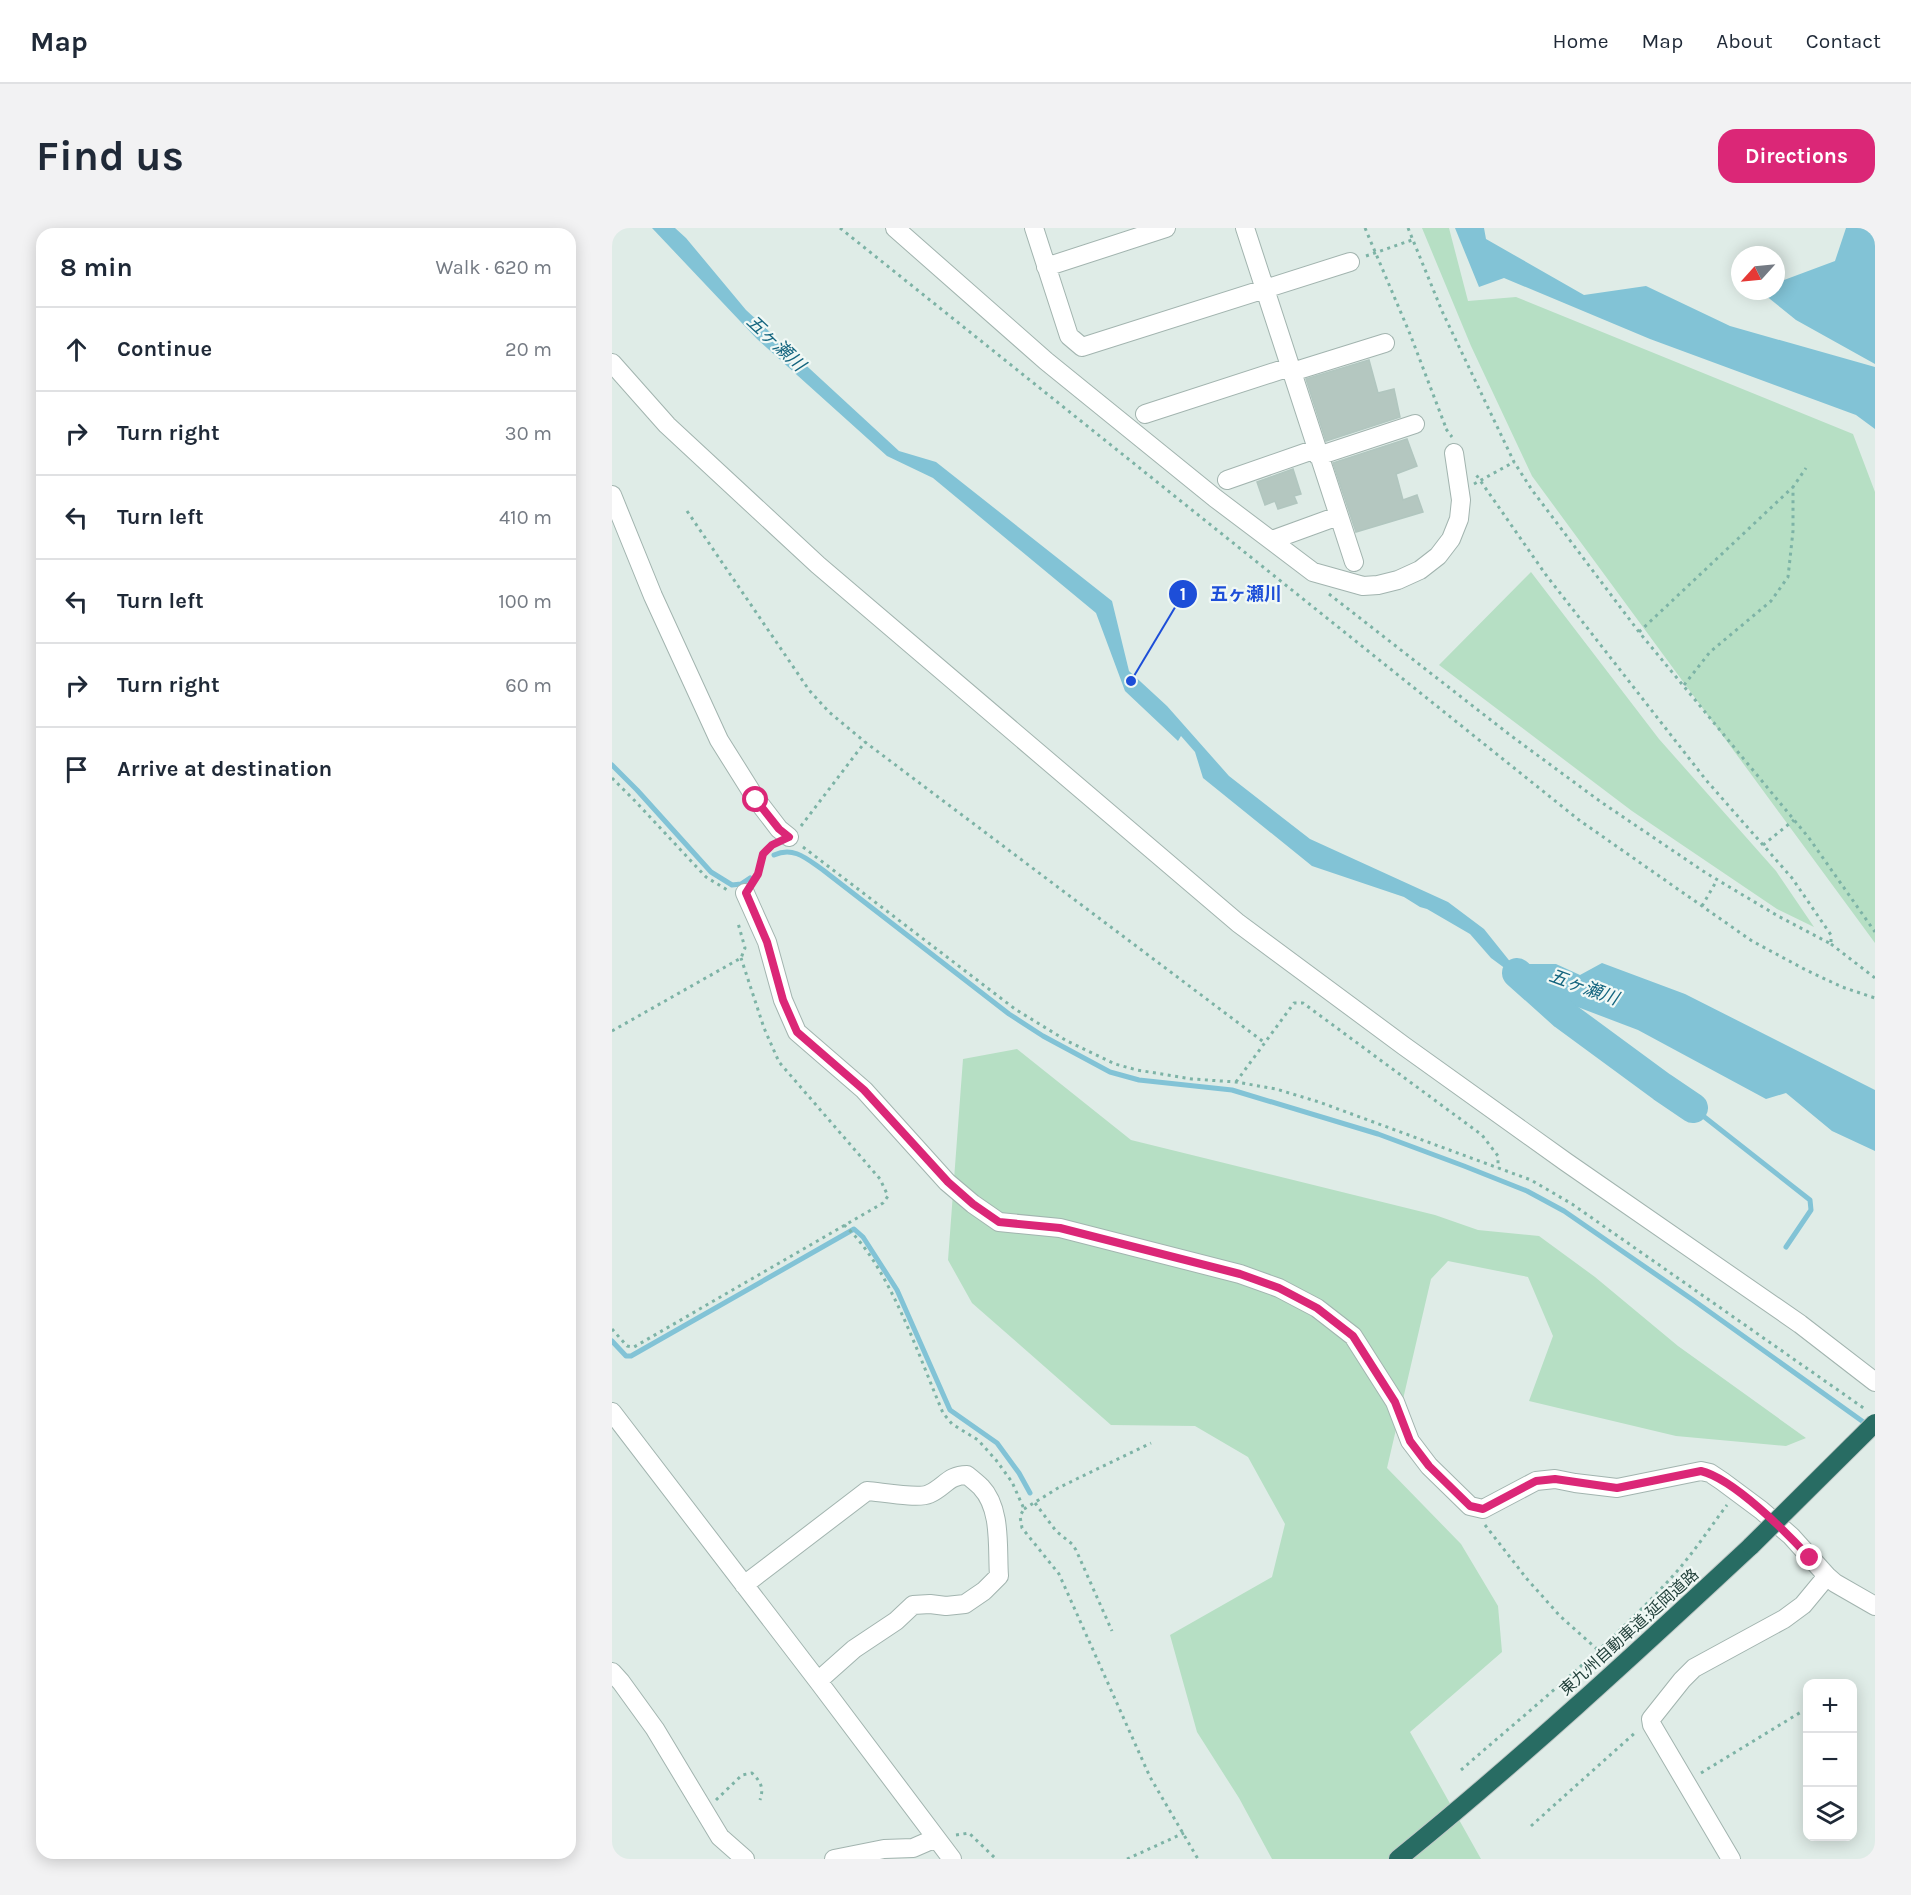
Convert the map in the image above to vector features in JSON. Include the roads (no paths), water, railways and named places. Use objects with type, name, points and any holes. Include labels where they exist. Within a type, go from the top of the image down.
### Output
[{"type":"highway","name":"東九州自動車道;延岡道路","points":[[1398,1859],[1461,1808],[1622,1667],[1751,1546],[1871,1417]]},
{"type":"highway","points":[[1406,1859],[1461,1808]]},
{"type":"street","points":[[895,228],[1046,361],[1215,498],[1313,572],[1363,586],[1378,585],[1398,580],[1420,570],[1438,556],[1451,539],[1459,519],[1461,500],[1453,445]]},
{"type":"street","points":[[1034,228],[1069,336],[1082,347],[1350,262]]},
{"type":"street","points":[[1046,267],[1166,228]]},
{"type":"street","points":[[1245,228],[1354,562]]},
{"type":"street","points":[[1145,414],[1385,343]]},
{"type":"street","points":[[612,363],[667,425],[818,565],[1238,923],[1557,1156],[1800,1324],[1875,1382]]},
{"type":"street","points":[[1227,480],[1415,424]]},
{"type":"street","points":[[612,495],[653,596],[719,740],[756,800],[779,829],[789,837]]},
{"type":"street","points":[[1272,540],[1338,516]]},
{"type":"street","points":[[738,893],[767,942],[783,1000],[797,1032],[864,1090],[948,1182],[973,1204],[999,1222],[1060,1228],[1240,1274],[1279,1288],[1317,1308],[1353,1336],[1395,1402],[1410,1441],[1429,1466],[1470,1506],[1483,1509],[1536,1481],[1555,1479],[1617,1488],[1701,1471],[1710,1473],[1739,1493],[1791,1536],[1835,1583],[1875,1606]]},
{"type":"street","points":[[612,1413],[952,1859]]},
{"type":"street","points":[[744,1585],[867,1491],[898,1495],[928,1495],[957,1474],[967,1474],[983,1488],[992,1505],[995,1519],[999,1576],[984,1591],[964,1604],[913,1605],[896,1621],[854,1649],[818,1681]]},
{"type":"street","points":[[1731,1859],[1652,1725],[1651,1719],[1694,1668],[1784,1619],[1803,1605],[1827,1576]]},
{"type":"street","points":[[612,1672],[655,1729],[720,1837],[745,1859]]},
{"type":"street","points":[[834,1859],[884,1849],[913,1848],[936,1838]]},
{"type":"water","name":"五ヶ瀬川","points":[[652,228],[675,228],[746,310],[899,451],[936,462],[1112,601],[1129,671],[1167,706],[1229,776],[1310,839],[1448,902],[1484,929],[1512,964],[1556,964],[1580,975],[1602,963],[1685,994],[1875,1090],[1875,1151],[1832,1131],[1786,1093],[1766,1099],[1638,1030],[1567,1003],[1514,975],[1491,958],[1470,934],[1404,897],[1312,866],[1203,778],[1195,752],[1181,736],[1178,741],[1125,691],[1096,613],[933,478],[887,456],[757,339]]},
{"type":"water","points":[[1455,228],[1484,228],[1486,239],[1584,295],[1646,286],[1730,326],[1875,367],[1875,429],[1856,415],[1650,339],[1504,278],[1479,287]]},
{"type":"water","points":[[1846,228],[1875,228],[1875,364],[1796,320],[1771,300],[1785,300],[1785,280],[1835,261]]},
{"type":"waterway","points":[[612,765],[711,872],[732,885],[741,884],[750,878]]},
{"type":"waterway","points":[[774,855],[788,852],[806,858],[1009,1014],[1043,1036],[1110,1072],[1139,1080],[1232,1090],[1378,1134],[1527,1191],[1564,1211],[1869,1426]]},
{"type":"waterway","points":[[1517,973],[1564,1015],[1693,1108]]},
{"type":"waterway","points":[[1693,1108],[1810,1200],[1811,1210],[1786,1247]]},
{"type":"waterway","points":[[612,1341],[626,1356],[631,1356],[854,1229],[863,1237],[897,1290],[950,1410],[997,1443],[1019,1473],[1030,1493]]},
{"type":"place","name":"五ヶ瀬川","points":[[1131,681]]}]
